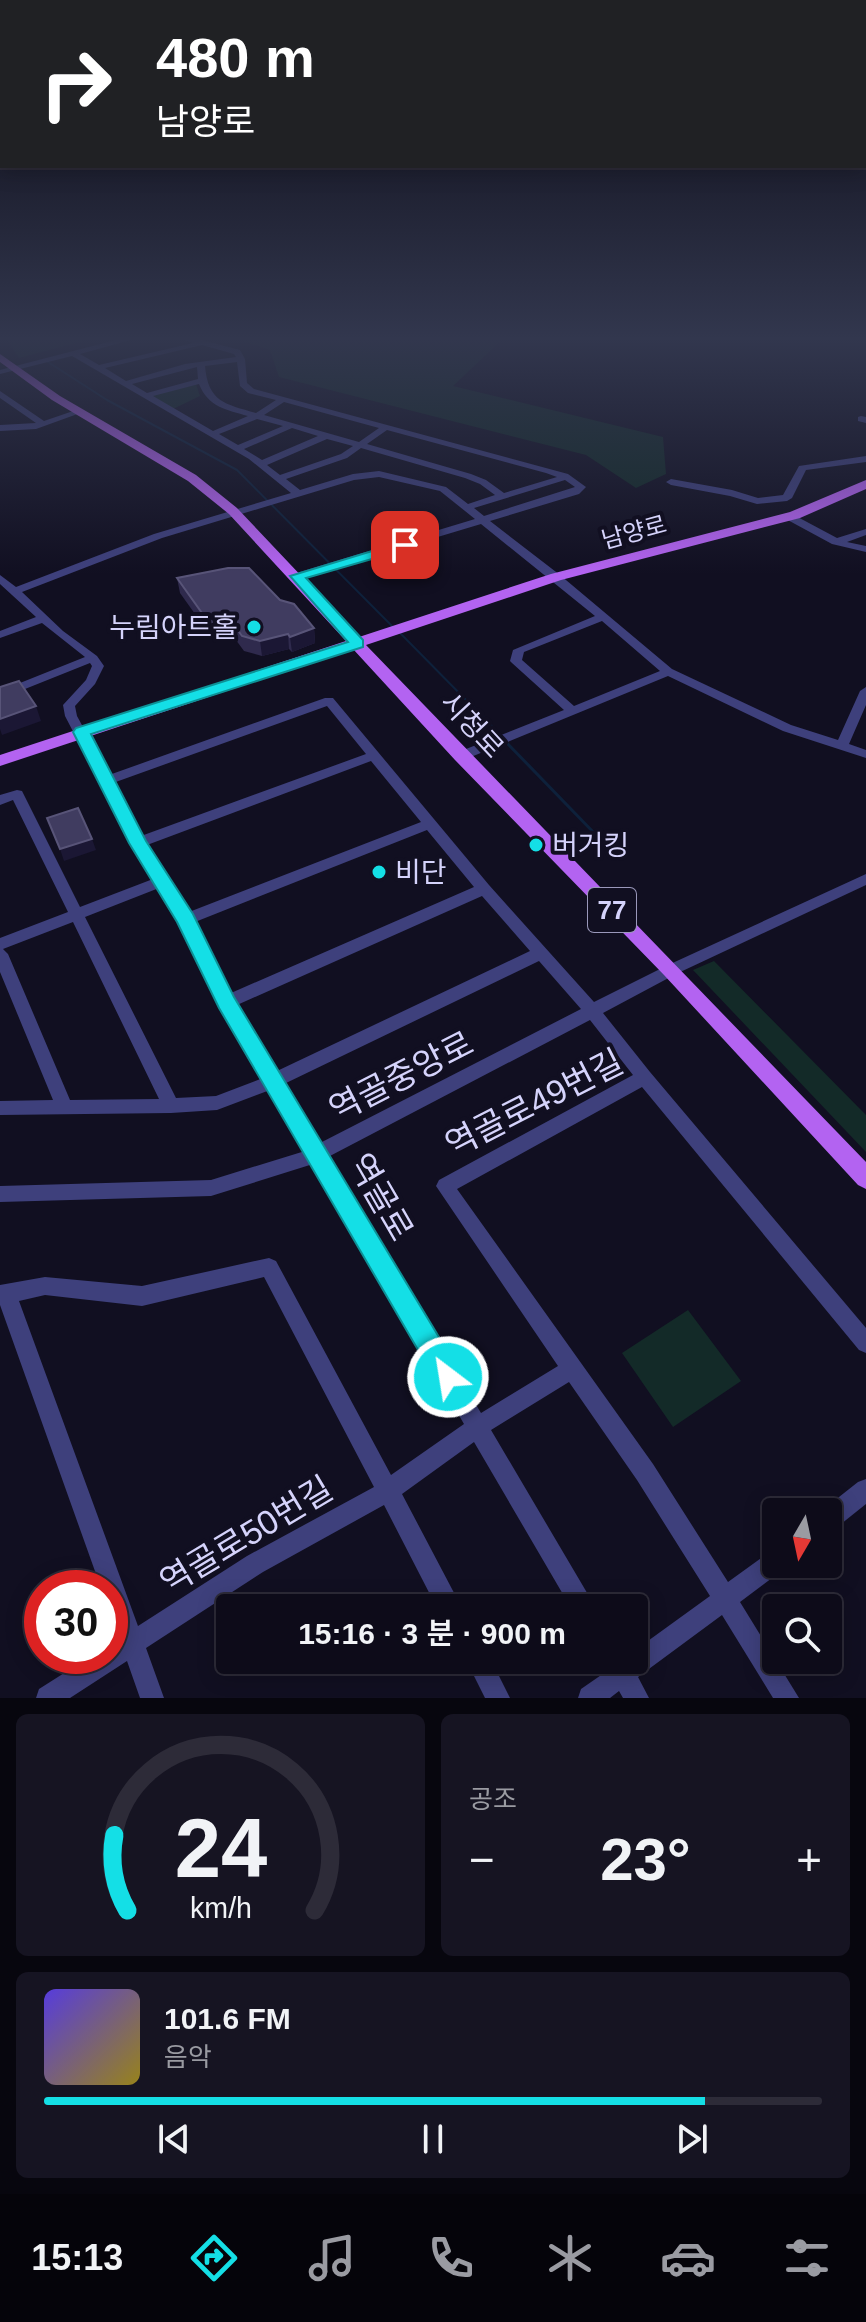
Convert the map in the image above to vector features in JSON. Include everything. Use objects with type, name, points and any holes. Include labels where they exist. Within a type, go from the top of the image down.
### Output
[{"type":"main road","name":"시청로","points":[[85,415],[192,478],[233,511],[297,576],[461,756],[671,970],[866,1178]]},
{"type":"main road","name":"남양로","points":[[357,644],[556,577],[788,516],[866,484]]},
{"type":"main road","points":[[0,761],[357,644]]},
{"type":"street","points":[[30,415],[43,424]]},
{"type":"street","points":[[0,428],[43,424],[69,415]]},
{"type":"street","points":[[178,415],[238,448],[296,492]]},
{"type":"street","points":[[297,576],[485,521],[576,492],[581,487],[567,477],[338,415]]},
{"type":"street","points":[[212,434],[256,416],[468,476],[483,482],[502,496]]},
{"type":"street","points":[[238,448],[290,426]]},
{"type":"street","points":[[279,478],[344,456],[385,428]]},
{"type":"street","points":[[261,464],[326,436]]},
{"type":"street","points":[[671,482],[732,493],[757,501],[787,498],[802,468],[866,459]]},
{"type":"street","points":[[16,592],[233,511],[353,477],[379,474],[443,489],[556,577],[668,672],[787,728],[866,754]]},
{"type":"street","points":[[467,507],[567,477]]},
{"type":"street","points":[[788,516],[836,542],[866,549]]},
{"type":"street","points":[[836,542],[866,532]]},
{"type":"street","points":[[0,578],[93,658],[0,695]]},
{"type":"street","points":[[573,711],[516,661],[519,650],[603,617]]},
{"type":"street","points":[[0,635],[44,618]]},
{"type":"street","name":"역골로","points":[[93,658],[98,666],[97,672],[69,705],[71,716],[138,843],[186,919],[227,1002],[576,1594]]},
{"type":"street","points":[[461,756],[668,672]]},
{"type":"street","points":[[843,744],[866,691]]},
{"type":"street","points":[[105,781],[329,701],[484,889],[592,1011],[644,1077]]},
{"type":"street","points":[[138,843],[375,755]]},
{"type":"street","points":[[0,800],[17,794],[171,1106]]},
{"type":"street","points":[[186,919],[431,823]]},
{"type":"street","name":"역골중앙로","points":[[0,1194],[211,1188],[316,1154],[671,970],[866,879]]},
{"type":"street","points":[[0,944],[161,882]]},
{"type":"street","points":[[227,1002],[484,889]]},
{"type":"street","points":[[0,1108],[217,1103],[273,1081],[541,953]]},
{"type":"street","points":[[0,954],[65,1107]]},
{"type":"street","name":"역골로49번길","points":[[572,1369],[445,1186],[644,1077],[866,1343]]},
{"type":"street","points":[[152,1698],[135,1644],[4,1295],[45,1286],[142,1296],[269,1267],[443,1594]]},
{"type":"street","points":[[477,1427],[572,1369],[645,1472],[787,1698]]},
{"type":"street","name":"역골로50번길","points":[[48,1698],[255,1564],[388,1491],[477,1427]]},
{"type":"street","points":[[842,1511],[864,1496]]},
{"type":"street","points":[[648,1648],[724,1601],[762,1572]]},
{"type":"street","points":[[485,1674],[498,1698]]},
{"type":"street","points":[[590,1698],[612,1674]]},
{"type":"street","points":[[622,1674],[637,1698]]},
{"type":"green space","points":[[430,415],[573,415],[663,437],[666,474],[636,488],[586,455]]},
{"type":"green space","points":[[714,961],[866,1115],[866,1152],[693,970]]},
{"type":"green space","points":[[688,1310],[741,1381],[673,1427],[622,1353]]},
{"type":"building","name":"누림아트홀","points":[[228,568],[249,568],[280,600],[294,604],[314,628],[290,637],[288,634],[260,641],[242,636],[231,621],[212,627],[177,578]]},
{"type":"building","points":[[19,681],[36,706],[0,719],[0,687]]},
{"type":"building","points":[[78,808],[92,839],[60,849],[47,818]]},
{"type":"waterway","points":[[135,415],[237,470],[394,628]]},
{"type":"waterway","points":[[400,633],[473,707]]},
{"type":"waterway","points":[[471,705],[501,736]]},
{"type":"waterway","points":[[506,742],[597,836]]},
{"type":"place","name":"누림아트홀","points":[[254,627]]},
{"type":"place","name":"버거킹","points":[[536,845]]},
{"type":"place","name":"비단","points":[[379,872]]},
{"type":"route","points":[[405,545],[297,576],[357,644],[82,732],[138,843],[186,919],[227,1002],[448,1377]]}]
